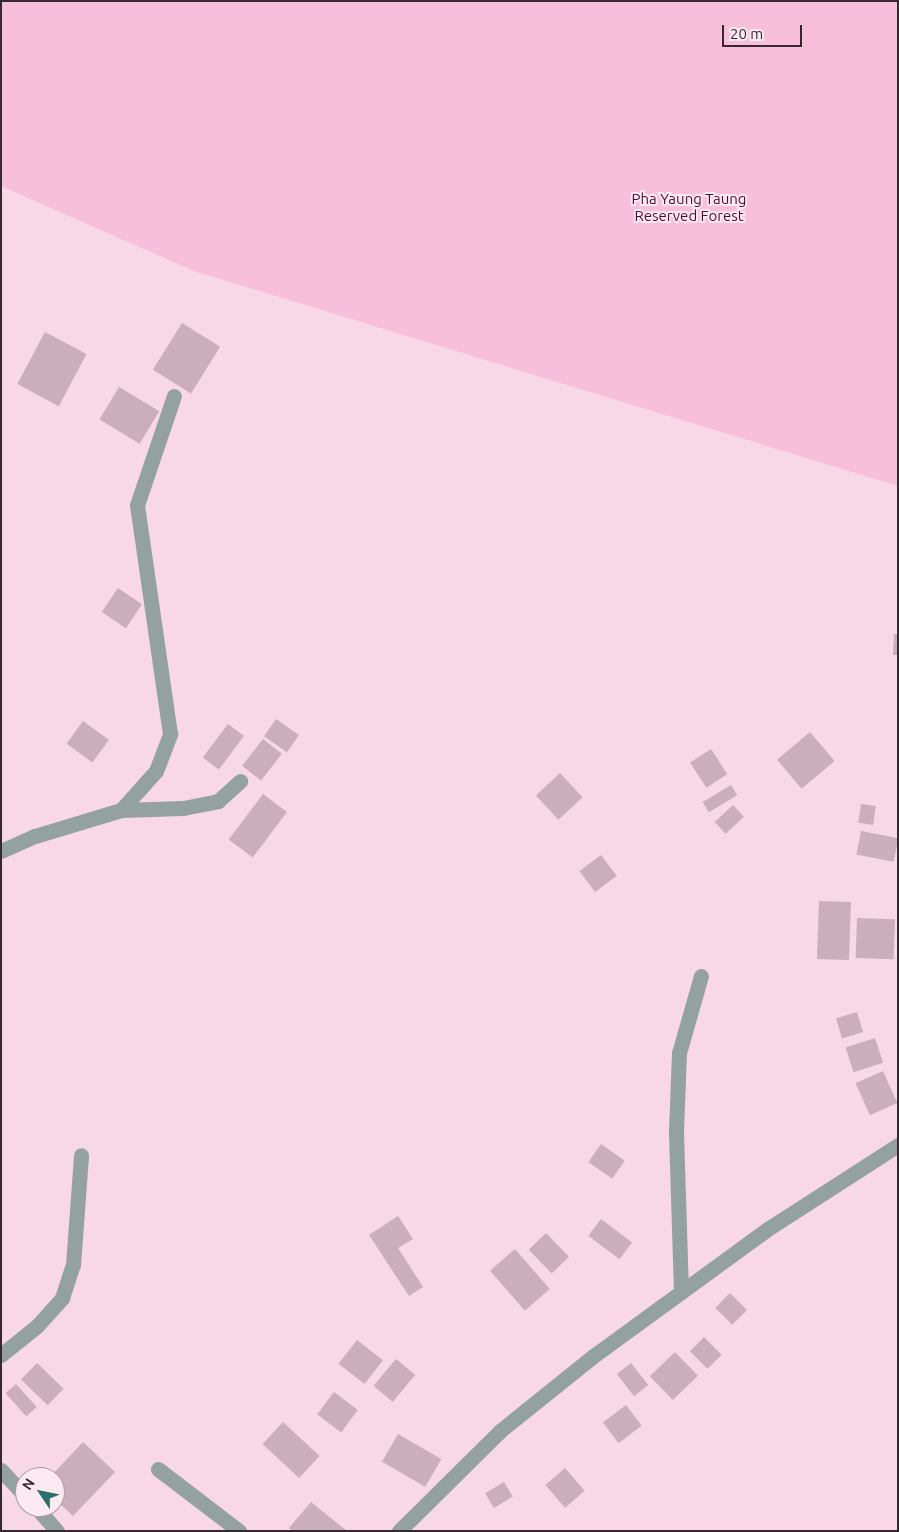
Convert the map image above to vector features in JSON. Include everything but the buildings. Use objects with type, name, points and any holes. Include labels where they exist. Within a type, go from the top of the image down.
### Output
[{"type":"street","points":[[121,810],[156,771],[170,734],[137,505],[174,396]]},
{"type":"street","points":[[1,851],[35,836],[121,810],[183,808],[218,801],[240,781]]},
{"type":"street","points":[[681,1292],[676,1131],[678,1052],[701,976]]},
{"type":"street","points":[[399,1531],[500,1431],[592,1357],[766,1230],[898,1145]]},
{"type":"street","points":[[1,1355],[36,1326],[62,1298],[73,1266],[81,1155]]},
{"type":"street","points":[[158,1469],[239,1531]]},
{"type":"street","points":[[1,1470],[15,1485]]},
{"type":"street","points":[[45,1517],[57,1531]]},
{"type":"green space","name":"Pha Yaung Taung Reserved Forest","points":[[1,1],[898,1],[898,486],[194,271],[1,186]]}]
